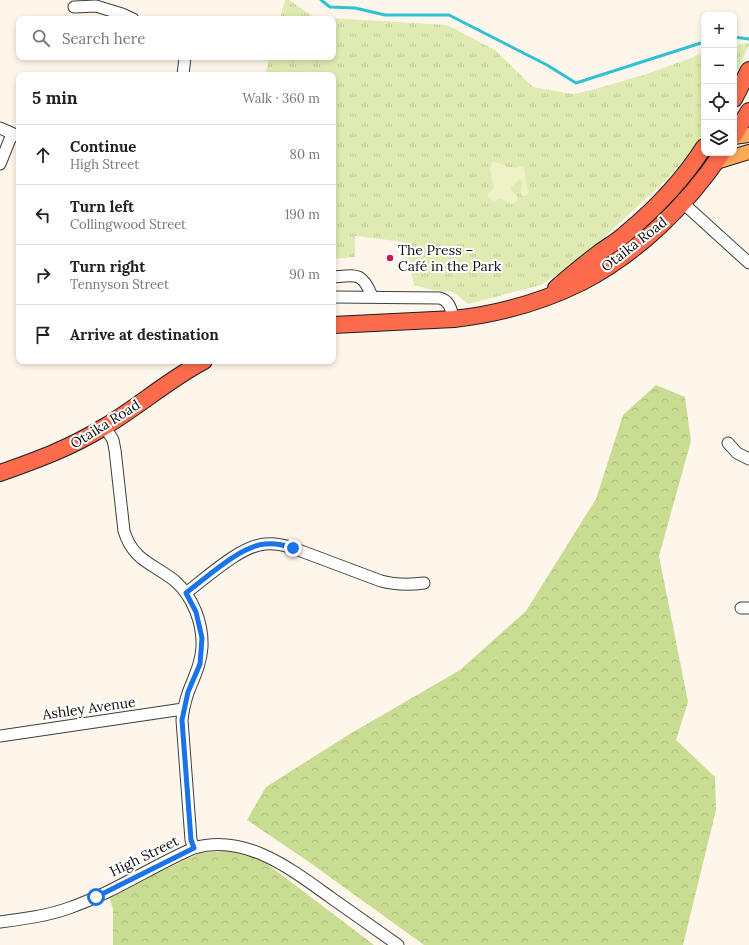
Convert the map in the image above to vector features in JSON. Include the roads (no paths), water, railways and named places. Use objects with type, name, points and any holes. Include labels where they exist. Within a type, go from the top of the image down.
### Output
[{"type":"highway","points":[[737,93],[749,70]]},
{"type":"highway","points":[[737,131],[749,111]]},
{"type":"highway","name":"Otaika Road","points":[[546,296],[623,236],[642,219],[662,200],[686,172],[701,151]]},
{"type":"highway","name":"Otaika Road","points":[[336,325],[454,319],[491,313],[512,308],[581,282],[614,262],[649,236],[683,203],[719,157]]},
{"type":"highway","name":"Otaika Road","points":[[0,473],[69,447],[105,427],[199,364]]},
{"type":"main road","points":[[737,136],[749,135]]},
{"type":"main road","points":[[719,157],[749,152]]},
{"type":"street","points":[[74,6],[96,6],[126,16]]},
{"type":"street","points":[[183,72],[185,60]]},
{"type":"street","points":[[0,128],[16,135],[0,164]]},
{"type":"street","points":[[683,203],[749,263]]},
{"type":"street","points":[[336,277],[354,275],[359,277],[365,282],[372,296]]},
{"type":"street","points":[[336,297],[372,296],[387,298],[440,298],[447,301],[454,319]]},
{"type":"street","points":[[105,427],[114,444],[124,531],[127,539],[138,556],[174,581],[186,593],[198,616],[201,630],[202,646],[200,664],[188,692],[183,709],[182,720],[182,738],[191,840],[194,848]]},
{"type":"street","points":[[728,443],[737,452],[749,459]]},
{"type":"street","points":[[186,593],[235,556],[246,550],[264,544],[282,544],[381,581],[406,585],[424,583]]},
{"type":"street","name":"Ashley Avenue","points":[[0,736],[183,709]]},
{"type":"street","name":"High Street","points":[[0,922],[42,916],[70,908],[96,897],[194,848],[205,845],[227,845],[253,850],[265,856],[305,880],[398,945]]},
{"type":"waterway","points":[[321,0],[330,7],[355,8],[385,15],[449,15],[547,65],[576,83],[701,43]]},
{"type":"waterway","points":[[737,37],[749,39]]},
{"type":"place","name":"The Press – Café in the Park","points":[[390,258]]}]
